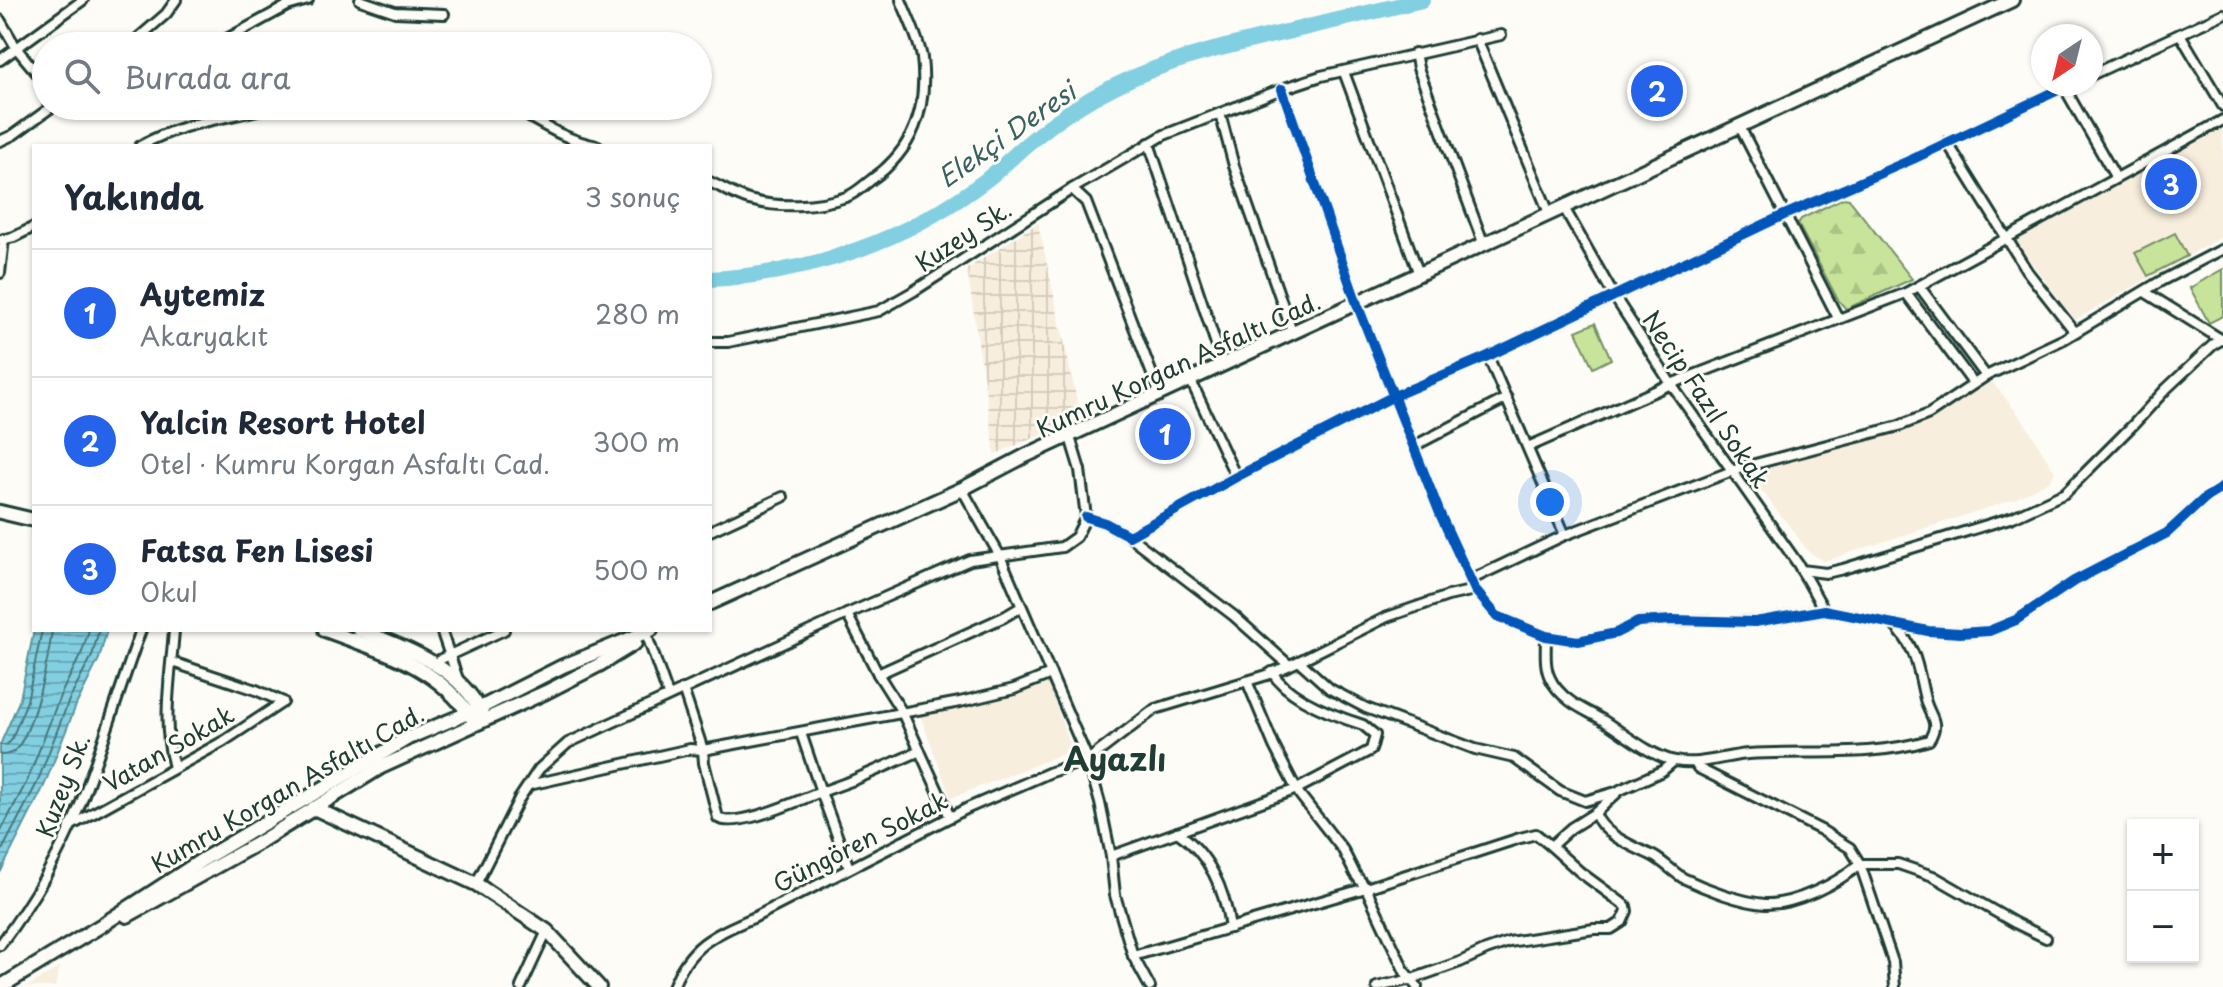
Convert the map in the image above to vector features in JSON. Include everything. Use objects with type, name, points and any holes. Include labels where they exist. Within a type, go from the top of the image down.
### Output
[{"type":"main road","name":"Kumru Korgan Asfaltı Cad.","points":[[712,602],[962,489],[1025,456],[2012,0]]},
{"type":"main road","points":[[0,512],[29,519]]},
{"type":"main road","points":[[332,632],[431,669],[459,684],[467,690],[477,716]]},
{"type":"main road","points":[[364,632],[417,652],[436,680],[477,716]]},
{"type":"main road","name":"Kumru Korgan Asfaltı Cad.","points":[[0,987],[202,860],[408,738],[477,716],[553,671],[646,632]]},
{"type":"main road","points":[[102,925],[129,915],[203,875],[381,767],[477,716]]},
{"type":"main road","points":[[314,808],[476,884],[547,931],[599,987]]},
{"type":"street","points":[[40,32],[83,0]]},
{"type":"street","points":[[145,32],[166,14],[176,0]]},
{"type":"street","points":[[240,32],[287,6],[308,0]]},
{"type":"street","points":[[360,0],[395,12],[444,14]]},
{"type":"street","points":[[712,183],[748,200],[782,204],[813,203],[848,197],[897,159],[922,107],[922,56],[901,0]]},
{"type":"street","points":[[2103,69],[2223,14]]},
{"type":"street","points":[[0,20],[32,67]]},
{"type":"street","points":[[2180,34],[2223,106]]},
{"type":"street","name":"Kuzey Sk.","points":[[712,342],[728,342],[879,311],[1164,135],[1321,76],[1501,35]]},
{"type":"street","points":[[0,60],[32,38]]},
{"type":"street","points":[[1477,39],[1549,213]]},
{"type":"street","points":[[1415,53],[1484,245]]},
{"type":"street","points":[[1344,72],[1419,274]]},
{"type":"street","points":[[1282,89],[1357,304],[1414,446],[1470,580],[1497,616],[1546,636],[1578,641],[1616,633],[1638,622],[1755,622],[1824,610],[1928,631],[1989,631],[2016,620],[2074,581],[2167,533],[2205,498],[2223,487]]},
{"type":"street","points":[[1129,536],[1394,396],[1488,356],[1784,215],[2046,96]]},
{"type":"street","points":[[2073,96],[2116,178]]},
{"type":"street","points":[[1220,113],[1234,166],[1293,334]]},
{"type":"street","points":[[0,141],[34,120]]},
{"type":"street","points":[[144,144],[161,134],[211,120]]},
{"type":"street","points":[[534,120],[570,139],[590,144]]},
{"type":"street","points":[[1528,447],[1671,384],[1906,293],[2223,120]]},
{"type":"street","points":[[1739,125],[1838,318]]},
{"type":"street","points":[[1947,142],[2027,271],[2075,332]]},
{"type":"street","points":[[1149,143],[1223,365]]},
{"type":"street","points":[[1072,189],[1086,202],[1160,395]]},
{"type":"street","name":"Necip Fazıl Sokak","points":[[1563,206],[1614,296],[1671,384],[1801,570],[1824,610]]},
{"type":"street","points":[[0,273],[2,239],[32,228]]},
{"type":"street","points":[[1470,580],[1565,535],[1740,468],[1899,426],[1929,414],[1973,383],[2075,332],[2161,281],[2223,249]]},
{"type":"street","points":[[1919,286],[1986,376]]},
{"type":"street","points":[[1801,570],[1826,573],[1843,569],[2013,517],[2065,493],[2166,389],[2222,340],[2145,292]]},
{"type":"street","points":[[1906,293],[1973,383]]},
{"type":"street","points":[[1488,356],[1565,535]]},
{"type":"street","points":[[1191,381],[1236,477]]},
{"type":"street","points":[[1414,446],[1507,398]]},
{"type":"street","points":[[476,884],[528,785],[539,769],[568,743],[970,560],[1062,547],[1076,537],[1086,517],[1080,470],[1070,437]]},
{"type":"street","points":[[962,489],[1000,556],[1088,760],[1111,856],[1115,895],[1133,956],[1150,987]]},
{"type":"street","points":[[712,530],[783,497]]},
{"type":"street","points":[[1086,517],[1129,536],[1234,616],[1289,665]]},
{"type":"street","name":"Güngören Sokak","points":[[673,987],[680,969],[696,949],[719,933],[950,817],[1051,772],[1088,760],[1155,709],[1272,672],[1387,617],[1475,590]]},
{"type":"street","points":[[878,674],[1021,607]]},
{"type":"street","points":[[847,614],[902,712],[950,817]]},
{"type":"street","points":[[1546,636],[1550,680],[1571,702],[1656,754],[1674,761],[1695,763],[1732,755],[1896,748],[1929,740],[1935,730],[1934,721],[1925,702],[1919,665],[1910,645],[1893,623]]},
{"type":"street","name":"Kuzey Sk.","points":[[0,945],[42,882],[79,807],[140,632]]},
{"type":"street","points":[[174,632],[168,713],[169,751],[174,767]]},
{"type":"street","points":[[442,632],[459,684]]},
{"type":"street","points":[[431,669],[450,654],[500,632]]},
{"type":"street","points":[[648,632],[668,695]]},
{"type":"street","points":[[1299,661],[1330,689],[1366,708],[1475,749],[1514,758],[1560,791],[1585,801],[1620,790],[1662,771],[1674,761]]},
{"type":"street","name":"Vatan Sokak","points":[[70,826],[224,741],[283,702],[172,662]]},
{"type":"street","points":[[1111,856],[1297,789],[1371,750],[1375,735],[1363,725],[1306,702],[1277,681],[1272,672]]},
{"type":"street","points":[[528,785],[690,749],[703,750],[913,711],[1014,689],[1051,674]]},
{"type":"street","points":[[1247,681],[1274,746],[1297,789],[1343,850],[1366,888],[1405,972],[1414,983]]},
{"type":"street","points":[[683,689],[703,750],[718,818],[723,821],[766,812],[854,780],[920,751]]},
{"type":"street","points":[[801,733],[849,868]]},
{"type":"street","points":[[1695,763],[1698,768],[1821,830],[1850,848],[1860,864],[1893,962],[1895,987]]},
{"type":"street","points":[[1551,846],[1620,790]]},
{"type":"street","points":[[1595,813],[1598,821],[1612,833],[1681,876],[1723,895],[1766,904],[1792,900],[1843,878],[1860,864],[1898,864],[1933,876],[2046,938]]},
{"type":"street","points":[[1177,832],[1196,845],[1207,859],[1224,902],[1230,928]]},
{"type":"street","points":[[1133,956],[1366,888],[1536,834],[1626,906],[1622,922],[1611,929],[1509,942],[1414,983],[1377,987]]},
{"type":"street","points":[[521,987],[547,931]]},
{"type":"shaded area","points":[[2217,129],[2223,131],[2223,236],[2075,320],[2015,241]]},
{"type":"shaded area","points":[[1038,223],[1081,419],[995,454],[967,269]]},
{"type":"shaded area","points":[[1986,376],[2025,423],[2055,472],[2049,481],[2015,499],[1824,561],[1809,552],[1752,478],[1760,467],[1930,421]]},
{"type":"shaded area","points":[[1048,684],[1072,750],[951,798],[920,715]]},
{"type":"shaded area","points":[[60,967],[55,987],[27,987]]},
{"type":"green space","points":[[1843,198],[1849,199],[1912,279],[1846,309],[1838,300],[1798,224],[1801,219]]},
{"type":"green space","points":[[2175,233],[2187,256],[2148,276],[2135,253]]},
{"type":"green space","points":[[2223,269],[2223,316],[2209,323],[2190,288]]},
{"type":"green space","points":[[1595,323],[1611,359],[1593,368],[1576,331]]},
{"type":"water","points":[[34,632],[106,632],[99,659],[77,703],[44,786],[0,873],[0,745],[20,699]]},
{"type":"waterway","name":"Elekçi Deresi","points":[[712,279],[747,276],[820,262],[890,237],[955,202],[1079,106],[1152,70],[1233,45],[1422,0]]},
{"type":"cycle path","points":[[1282,89],[1357,304],[1441,516],[1475,590],[1497,616],[1546,636],[1578,641],[1616,633],[1638,622],[1755,622],[1824,610],[1928,631],[1989,631],[2016,620],[2074,581],[2167,533],[2205,498],[2223,487]]},
{"type":"cycle path","points":[[1086,517],[1129,536],[1394,396],[1488,356],[1784,215],[1913,159],[2046,96]]},
{"type":"place","name":"Yalcin Resort Hotel","points":[[1657,91]]},
{"type":"place","name":"Fatsa Fen Lisesi","points":[[2171,184]]},
{"type":"place","name":"Aytemiz","points":[[1165,434]]},
{"type":"district","name":"Ayazlı","points":[[1115,758]]}]
